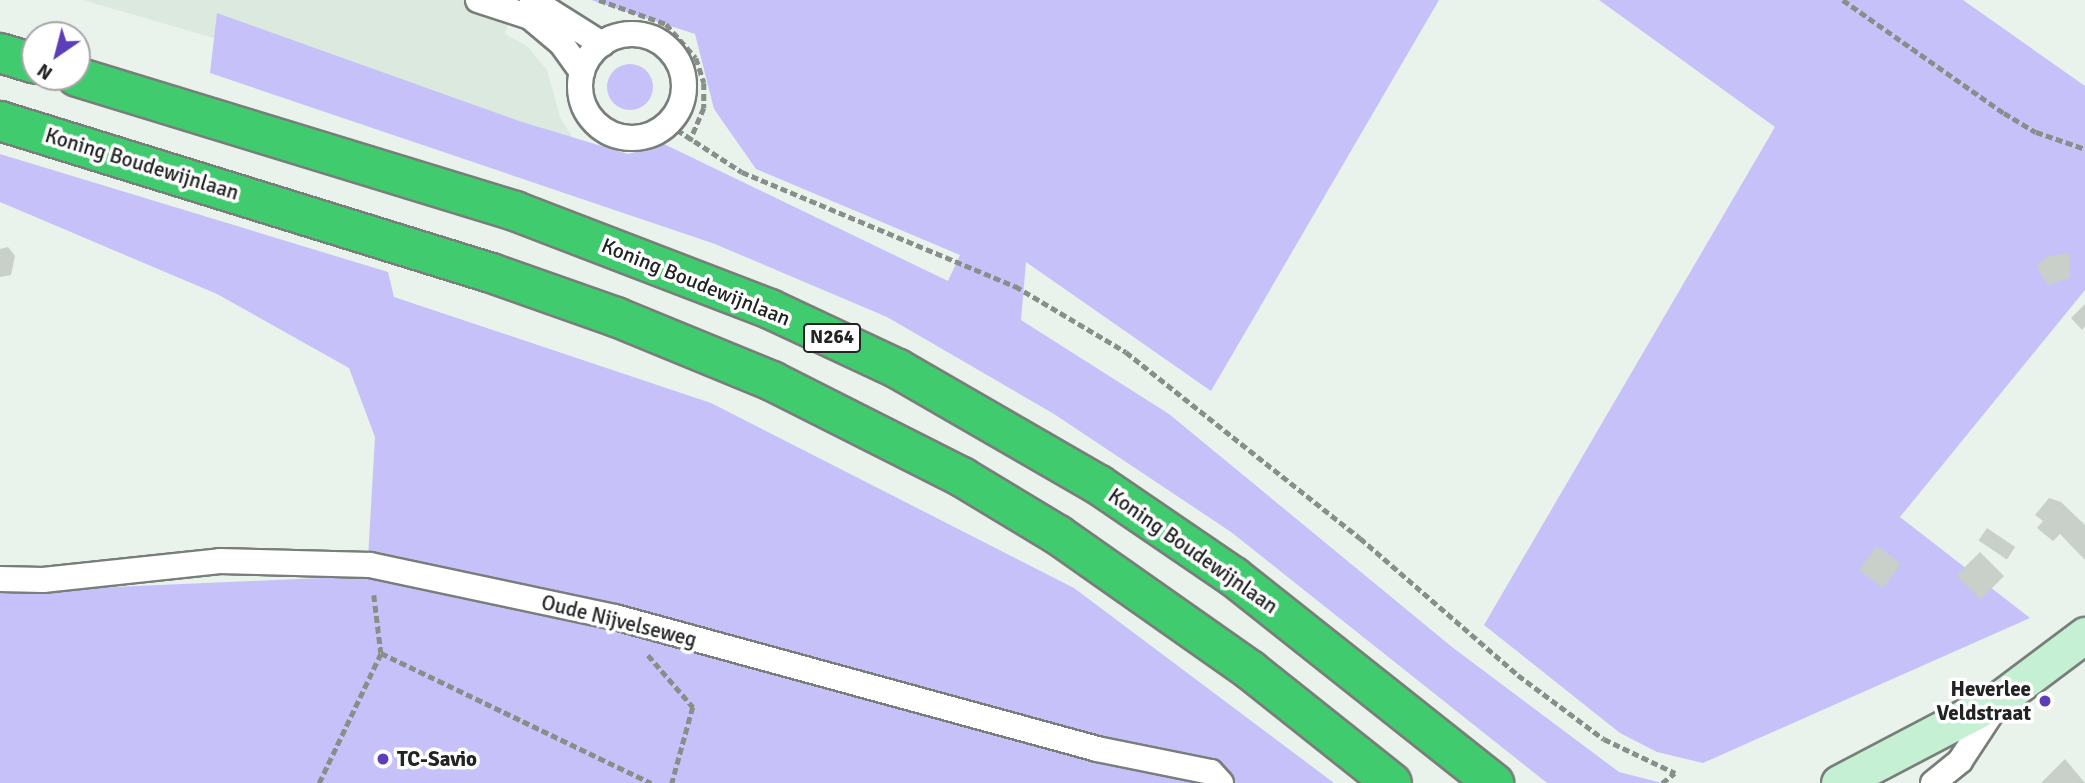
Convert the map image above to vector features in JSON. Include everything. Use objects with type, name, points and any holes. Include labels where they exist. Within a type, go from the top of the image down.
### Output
[{"type":"highway","points":[[0,53],[21,60]]},
{"type":"highway","name":"Koning Boudewijnlaan","points":[[91,81],[515,211],[758,304],[898,369],[1099,485],[1234,577],[1494,783]]},
{"type":"highway","name":"Koning Boudewijnlaan","points":[[0,121],[491,273],[616,317],[772,381],[962,477],[1058,536],[1250,670],[1392,783]]},
{"type":"main road","points":[[1839,783],[2001,698],[2085,635]]},
{"type":"street","points":[[478,0],[530,17],[561,43],[582,72]]},
{"type":"street","points":[[532,0],[602,44]]},
{"type":"street","points":[[622,35],[640,35],[672,53],[681,68],[684,93],[668,124],[635,138],[608,133],[585,109],[580,90],[582,72],[602,44],[622,35]]},
{"type":"street","name":"Oude Nijvelseweg","points":[[0,579],[43,580],[220,561],[370,565],[615,617],[1097,749],[1211,772],[1221,783]]},
{"type":"street","points":[[1933,783],[1960,761],[2001,698]]},
{"type":"path","points":[[599,0],[666,23],[690,48],[704,83],[704,108],[690,141]]},
{"type":"path","points":[[1843,0],[2004,113],[2036,132],[2085,149]]},
{"type":"path","points":[[668,124],[690,141],[743,172],[970,265],[1060,310],[1175,387],[1437,601],[1518,675],[1604,738],[1675,773],[1662,783]]},
{"type":"path","points":[[318,783],[381,653],[370,565]]},
{"type":"path","points":[[615,617],[693,707],[672,783]]},
{"type":"path","points":[[381,653],[651,783]]},
{"type":"shaded area","points":[[83,0],[515,0],[505,34],[527,46],[547,70],[560,117],[576,143]]},
{"type":"shaded area","points":[[591,0],[1439,0],[1211,391],[1026,262],[1021,320],[1169,414],[1452,647],[1619,772],[1662,783],[1547,783],[1231,532],[1054,414],[887,317],[715,244],[210,73],[217,13],[519,121],[628,154],[664,144],[948,281],[960,255],[756,169],[714,109],[695,34]]},
{"type":"shaded area","points":[[1599,0],[1963,0],[2085,86],[2085,290],[1900,517],[2030,618],[1703,763],[1657,752],[1620,733],[1484,625],[1775,127]]},
{"type":"shaded area","points":[[630,64],[647,70],[653,87],[647,104],[630,110],[613,104],[607,87],[613,70]]},
{"type":"shaded area","points":[[0,154],[388,272],[394,297],[711,403],[1074,588],[1334,783],[0,783],[0,592],[367,576],[375,437],[349,368],[217,294],[0,202]]},
{"type":"building","points":[[8,247],[15,256],[11,275],[0,277],[0,249]]},
{"type":"building","points":[[2069,253],[2070,278],[2048,285],[2037,266],[2046,257]]},
{"type":"building","points":[[2085,304],[2085,326],[2082,330],[2071,318]]},
{"type":"building","points":[[2049,498],[2061,502],[2085,525],[2085,560],[2060,534],[2053,541],[2037,528],[2043,521],[2035,515]]},
{"type":"building","points":[[1987,528],[2015,547],[2007,559],[1979,540]]},
{"type":"building","points":[[1877,546],[1901,564],[1883,588],[1859,570]]},
{"type":"building","points":[[1980,552],[2004,576],[1981,599],[1957,575]]},
{"type":"building","points":[[2065,759],[2085,783],[2041,783]]},
{"type":"place","name":"Heverlee Veldstraat","points":[[2045,701]]},
{"type":"place","name":"TC-Savio","points":[[383,759]]}]
